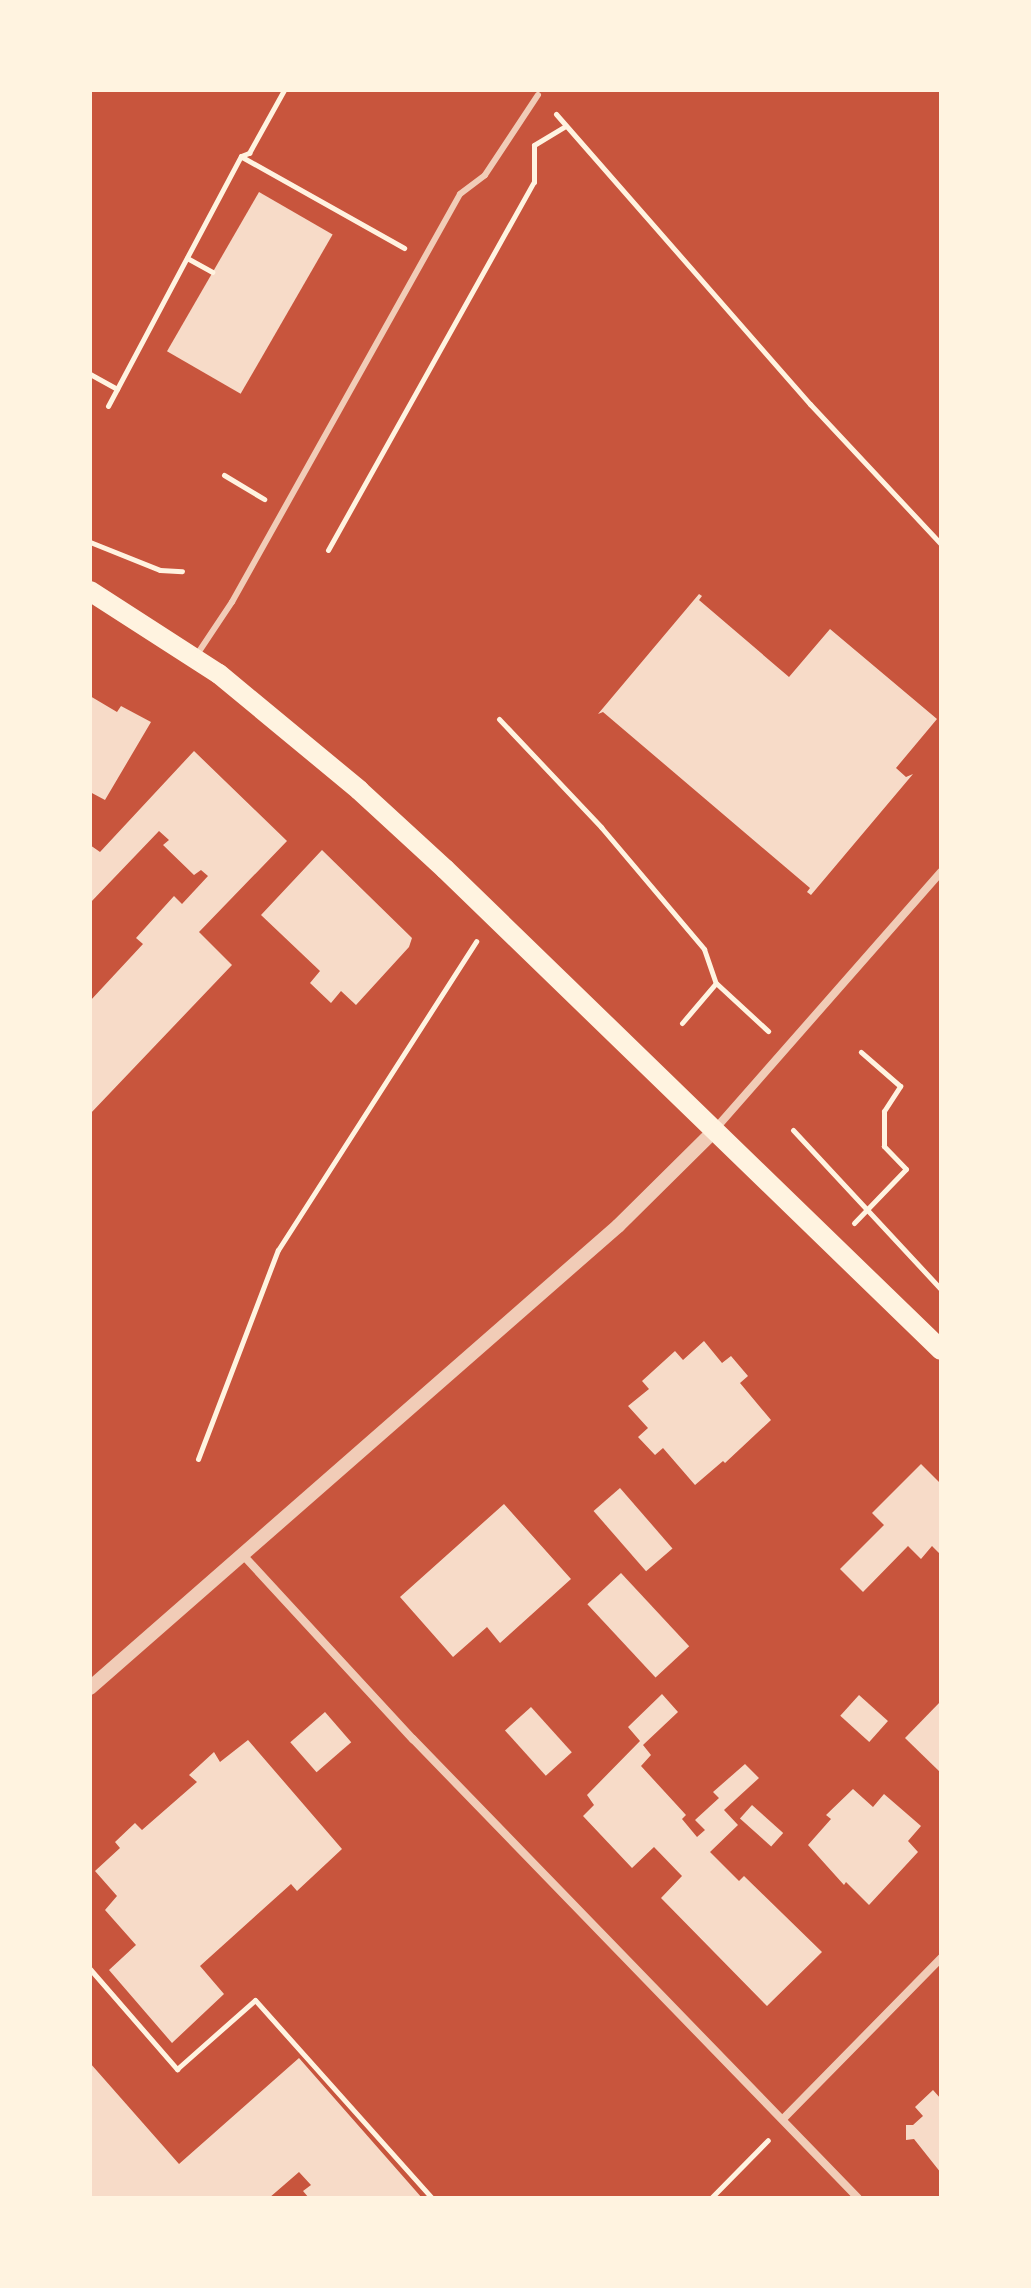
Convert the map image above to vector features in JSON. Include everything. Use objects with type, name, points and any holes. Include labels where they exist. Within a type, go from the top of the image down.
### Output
[{"type":"main road","points":[[90,591],[195,657],[347,780],[496,919],[941,1350]]},
{"type":"street","points":[[90,1688],[606,1237],[713,1132],[941,872]]},
{"type":"street","points":[[241,1553],[413,1739],[858,2198]]},
{"type":"street","points":[[783,2119],[941,1958]]},
{"type":"lane","points":[[195,657],[232,602],[284,512],[460,194],[485,175],[538,95]]},
{"type":"path","points":[[108,406],[241,156],[249,153],[284,90]]},
{"type":"path","points":[[328,550],[534,182],[534,145],[566,126],[810,404],[941,544]]},
{"type":"path","points":[[241,156],[422,258]]},
{"type":"path","points":[[187,258],[212,272]]},
{"type":"path","points":[[90,374],[117,389]]},
{"type":"path","points":[[224,475],[284,512]]},
{"type":"path","points":[[936,538],[941,531]]},
{"type":"path","points":[[90,542],[160,570],[182,571]]},
{"type":"path","points":[[499,719],[601,827],[704,949],[716,983],[788,1049]]},
{"type":"path","points":[[198,1459],[278,1250],[467,951],[496,919]]},
{"type":"path","points":[[682,1023],[716,983]]},
{"type":"path","points":[[832,1247],[906,1169],[884,1146],[884,1111],[900,1086],[861,1052]]},
{"type":"path","points":[[793,1130],[941,1289]]},
{"type":"path","points":[[90,1969],[177,2069],[255,2000],[432,2198]]},
{"type":"path","points":[[711,2198],[758,2154],[783,2119]]},
{"type":"building","points":[[259,192],[333,235],[241,394],[167,351]]},
{"type":"building","points":[[699,594],[702,596],[699,600],[789,677],[830,629],[937,719],[896,768],[906,777],[913,774],[811,895],[807,892],[810,888],[603,712],[598,714]]},
{"type":"building","points":[[90,696],[117,712],[121,706],[151,722],[105,800],[90,792]]},
{"type":"building","points":[[194,751],[287,841],[199,932],[232,965],[90,1114],[90,1001],[143,944],[136,938],[174,896],[182,904],[208,876],[201,870],[194,875],[163,845],[169,840],[159,831],[90,903],[90,845],[100,852]]},
{"type":"building","points":[[322,850],[412,938],[409,947],[356,1005],[341,991],[331,1003],[310,983],[320,971],[261,915]]},
{"type":"building","points":[[704,1341],[722,1363],[731,1356],[748,1376],[740,1383],[771,1420],[725,1463],[723,1461],[695,1485],[663,1448],[655,1455],[638,1437],[648,1428],[628,1406],[649,1389],[642,1381],[675,1351],[683,1360]]},
{"type":"building","points":[[921,1464],[941,1484],[941,1555],[932,1546],[921,1559],[908,1546],[863,1592],[840,1569],[884,1525],[872,1513]]},
{"type":"building","points":[[620,1488],[672,1548],[646,1571],[594,1511]]},
{"type":"building","points":[[504,1504],[571,1579],[500,1643],[487,1627],[453,1657],[400,1597]]},
{"type":"building","points":[[621,1573],[689,1646],[656,1678],[587,1604]]},
{"type":"building","points":[[662,1694],[678,1712],[643,1745],[651,1755],[641,1766],[686,1815],[682,1819],[697,1837],[705,1830],[695,1820],[719,1798],[713,1792],[745,1764],[759,1778],[724,1810],[738,1825],[710,1852],[739,1881],[744,1876],[822,1952],[767,2006],[661,1898],[682,1876],[654,1847],[632,1868],[583,1816],[594,1805],[587,1795],[640,1741],[628,1727]]},
{"type":"building","points":[[859,1695],[888,1721],[869,1742],[840,1716]]},
{"type":"building","points":[[941,1701],[941,1773],[905,1738]]},
{"type":"building","points":[[531,1707],[572,1752],[546,1776],[505,1730]]},
{"type":"building","points":[[325,1712],[351,1742],[317,1772],[290,1742]]},
{"type":"building","points":[[248,1740],[342,1849],[297,1891],[291,1884],[200,1966],[224,1994],[172,2043],[109,1970],[136,1945],[105,1910],[117,1896],[95,1871],[120,1848],[115,1842],[135,1823],[142,1830],[197,1782],[189,1775],[214,1752],[220,1762]]},
{"type":"building","points":[[853,1789],[873,1807],[884,1794],[921,1826],[908,1841],[918,1852],[869,1905],[846,1882],[844,1885],[808,1845],[831,1819],[826,1815]]},
{"type":"building","points":[[752,1805],[783,1833],[771,1846],[740,1818]]},
{"type":"building","points":[[299,2058],[422,2198],[309,2198],[303,2191],[311,2185],[299,2172],[269,2198],[90,2198],[90,2063],[179,2164]]},
{"type":"building","points":[[933,2090],[941,2099],[941,2173],[914,2139],[906,2140],[906,2125],[913,2125],[923,2116],[915,2107]]}]
